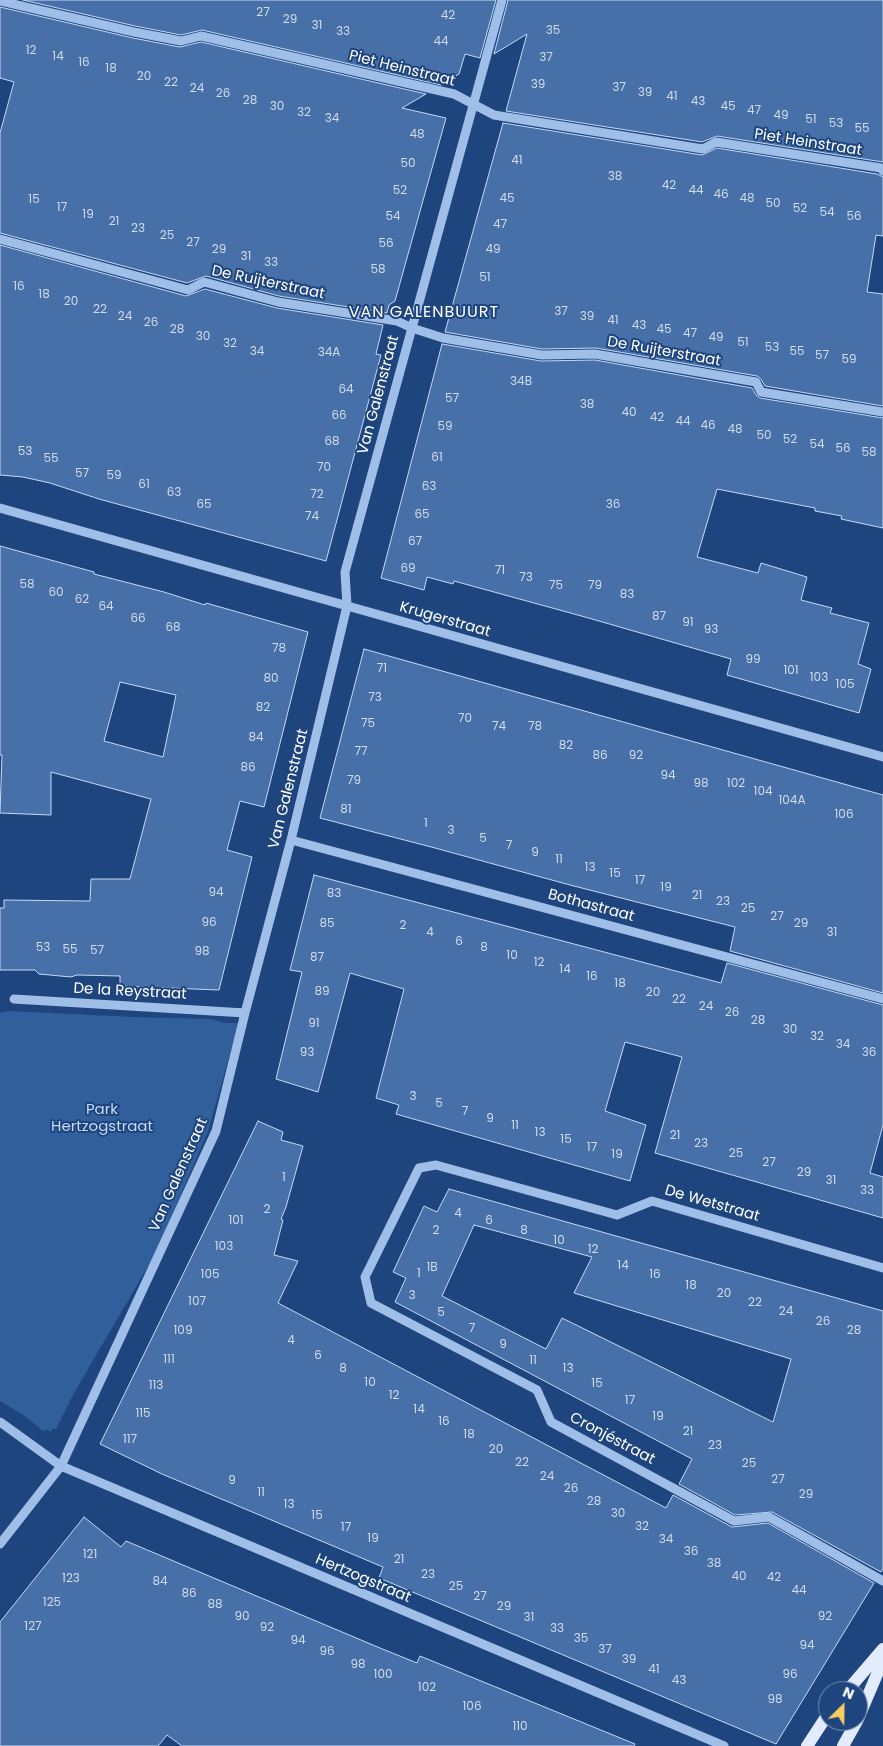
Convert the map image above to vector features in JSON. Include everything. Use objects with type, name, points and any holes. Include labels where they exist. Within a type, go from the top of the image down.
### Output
[{"type":"main road","points":[[856,1681],[883,1649]]},
{"type":"main road","points":[[868,1696],[883,1660]]},
{"type":"main road","points":[[807,1746],[818,1729]]},
{"type":"main road","points":[[843,1746],[852,1731]]},
{"type":"street","name":"Van Galenstraat","points":[[0,1544],[61,1466],[216,1131],[291,840],[347,606],[345,572],[502,0]]},
{"type":"street","name":"Piet Heinstraat","points":[[0,1],[180,41],[201,36],[454,94],[494,115],[694,148],[704,149],[716,142],[881,168],[883,171]]},
{"type":"street","name":"De Ruijterstraat","points":[[0,239],[188,290],[204,282],[278,302],[397,322],[443,338],[542,354],[595,354],[756,382],[761,392],[883,412]]},
{"type":"street","name":"Krugerstraat","points":[[0,508],[883,757]]},
{"type":"street","name":"Bothastraat","points":[[291,840],[883,999]]},
{"type":"street","name":"De la Reystraat","points":[[14,1000],[245,1013]]},
{"type":"street","name":"De Wetstraat","points":[[419,1168],[436,1165],[617,1215],[652,1201],[883,1268]]},
{"type":"street","name":"Cronjéstraat","points":[[419,1168],[365,1276],[371,1303],[537,1390],[551,1422],[734,1521],[770,1517],[883,1581]]},
{"type":"street","name":"Hertzogstraat","points":[[0,1422],[61,1466],[724,1746]]},
{"type":"green space","name":"Park Hertzogstraat","points":[[9,1011],[212,1019],[224,1023],[239,1023],[208,1131],[157,1251],[74,1393],[56,1429],[52,1429],[51,1432],[48,1430],[43,1431],[25,1416],[0,1401],[0,1013]]},
{"type":"building","points":[[23,0],[496,0],[480,58],[465,54],[459,74],[441,85],[202,30],[181,35]]},
{"type":"building","points":[[508,0],[883,0],[883,162],[717,136],[702,142],[506,111],[527,34],[494,54]]},
{"type":"building","points":[[0,7],[180,47],[201,42],[426,94],[402,108],[446,118],[395,301],[389,305],[387,313],[279,296],[206,276],[187,283],[0,233],[0,133],[14,82],[0,78]]},
{"type":"building","points":[[503,123],[702,155],[717,148],[877,174],[883,177],[883,236],[876,235],[867,292],[883,294],[883,406],[765,386],[757,376],[596,348],[542,349],[445,332]]},
{"type":"building","points":[[0,245],[186,296],[205,289],[277,308],[383,325],[376,354],[381,355],[326,561],[99,499],[50,483],[23,477],[0,475]]},
{"type":"building","points":[[442,344],[541,361],[595,360],[752,388],[760,398],[883,418],[883,528],[841,519],[842,516],[815,511],[815,508],[717,489],[697,557],[758,573],[761,563],[807,577],[801,600],[832,608],[830,613],[869,623],[858,664],[871,669],[859,713],[727,675],[731,659],[585,617],[454,581],[453,584],[427,577],[424,590],[381,578]]},
{"type":"building","points":[[0,546],[205,605],[206,603],[308,632],[264,807],[240,801],[227,850],[252,857],[219,990],[120,986],[120,976],[77,975],[71,977],[39,974],[35,970],[0,970],[0,908],[4,908],[4,900],[90,901],[91,879],[130,879],[151,799],[51,772],[51,815],[0,813],[2,755],[0,755]],"holes":[[[120,682],[176,695],[163,757],[104,741]]]},
{"type":"building","points":[[364,649],[883,795],[883,993],[730,951],[735,927],[320,818]]},
{"type":"building","points":[[314,875],[721,983],[727,963],[883,1005],[883,1125],[870,1173],[883,1177],[883,1218],[655,1153],[682,1057],[625,1042],[605,1111],[646,1125],[630,1181],[396,1114],[399,1105],[376,1098],[404,989],[350,973],[318,1092],[276,1079],[302,972],[290,970]]},
{"type":"building","points":[[258,1121],[283,1132],[281,1140],[303,1146],[281,1219],[283,1220],[274,1255],[298,1261],[278,1303],[666,1508],[673,1495],[732,1527],[768,1523],[874,1583],[776,1744],[379,1578],[383,1567],[162,1474],[100,1444]]},
{"type":"building","points":[[449,1189],[883,1311],[883,1569],[881,1572],[772,1512],[735,1515],[679,1484],[692,1459],[395,1302],[406,1278],[393,1272],[414,1227],[424,1206],[437,1212]],"holes":[[[474,1225],[592,1257],[574,1293],[791,1359],[773,1422],[562,1318],[546,1349],[442,1296]]]},
{"type":"building","points":[[84,1517],[121,1547],[126,1541],[417,1663],[420,1656],[635,1744],[634,1746],[182,1746],[167,1735],[158,1746],[0,1746],[0,1622]]},
{"type":"district","name":"VAN GALENBUURT","points":[[424,313]]}]
